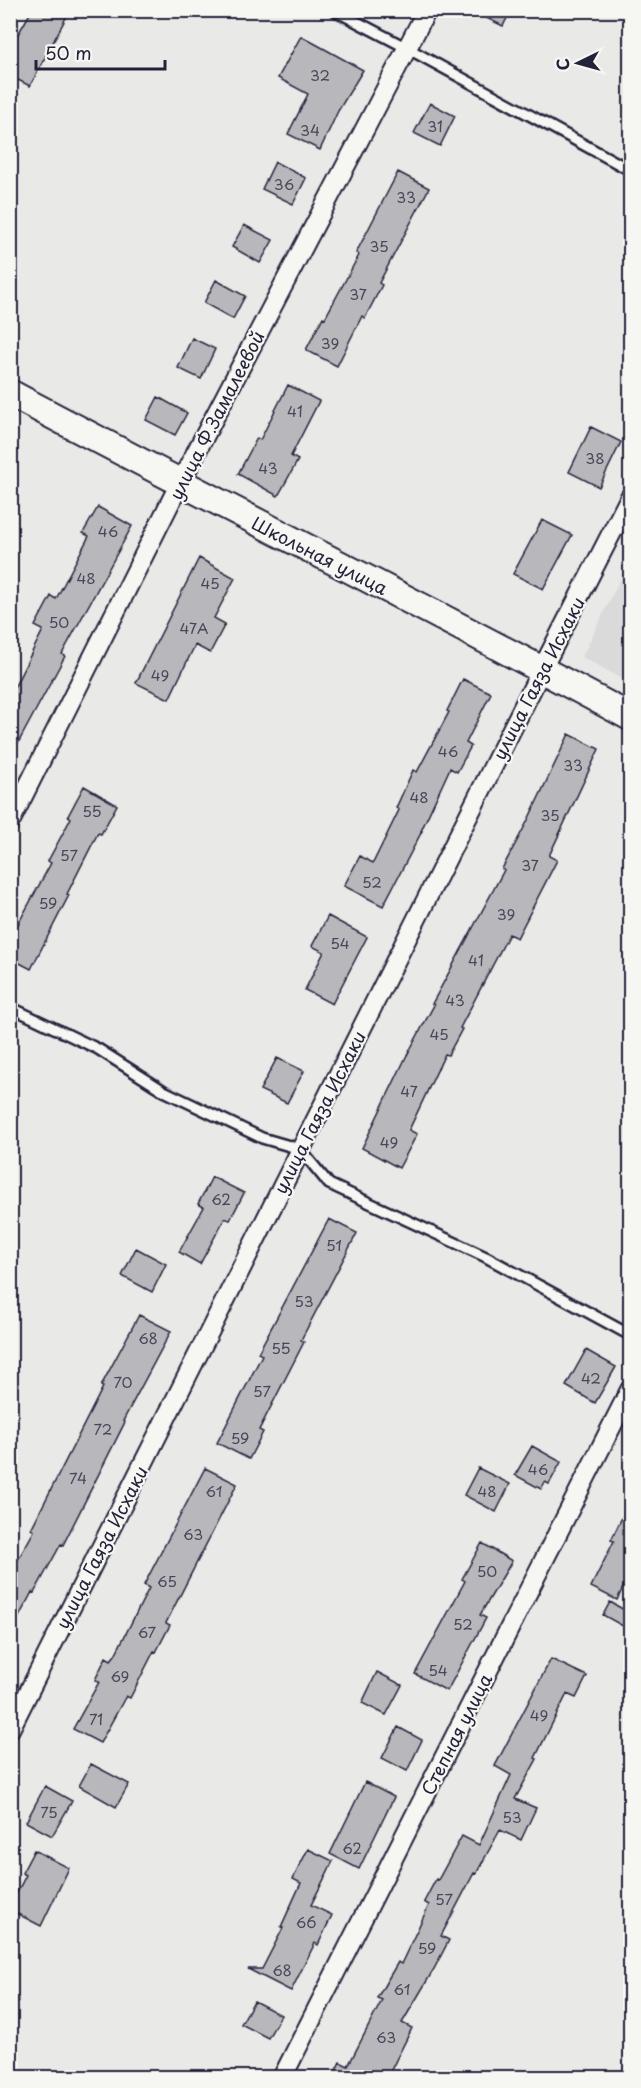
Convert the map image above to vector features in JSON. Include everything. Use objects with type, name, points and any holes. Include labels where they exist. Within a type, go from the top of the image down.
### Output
[{"type":"street","name":"улица Ф.Замалеевой","points":[[10,822],[180,483],[427,10]]},
{"type":"street","name":"Школьная улица","points":[[10,393],[630,717]]},
{"type":"street","name":"улица Гаяза Исхаки","points":[[10,1729],[630,497]]},
{"type":"street","name":"Степная улица","points":[[282,2078],[630,1390]]},
{"type":"lane","points":[[334,10],[630,170]]},
{"type":"lane","points":[[10,1007],[98,1049],[164,1091],[262,1138],[300,1149],[329,1184],[486,1257],[630,1335]]},
{"type":"shaded area","points":[[630,559],[630,683],[582,657]]},
{"type":"building","points":[[32,10],[70,10],[30,86],[10,76],[10,48]]},
{"type":"building","points":[[470,10],[511,10],[503,26]]},
{"type":"building","points":[[301,36],[363,70],[338,111],[320,150],[288,134],[308,94],[278,78]]},
{"type":"building","points":[[430,103],[455,116],[440,146],[414,133]]},
{"type":"building","points":[[275,162],[306,178],[293,204],[262,189]]},
{"type":"building","points":[[398,172],[429,188],[379,283],[382,285],[365,318],[362,316],[337,366],[306,350],[359,255],[356,253]]},
{"type":"building","points":[[244,225],[273,240],[260,263],[232,247]]},
{"type":"building","points":[[216,280],[245,296],[233,319],[204,303]]},
{"type":"building","points":[[192,338],[215,349],[201,379],[178,368]]},
{"type":"building","points":[[288,385],[319,401],[291,456],[298,460],[278,496],[238,474],[257,438],[260,440]]},
{"type":"building","points":[[158,397],[187,413],[175,435],[146,420]]},
{"type":"building","points":[[591,427],[621,442],[599,487],[569,472]]},
{"type":"building","points":[[98,507],[132,526],[62,654],[65,656],[10,758],[10,696],[43,630],[35,626],[51,596],[56,599],[89,536],[83,533]]},
{"type":"building","points":[[542,520],[572,535],[543,589],[513,574]]},
{"type":"building","points":[[199,558],[235,578],[214,618],[225,624],[210,653],[195,645],[169,699],[136,683]]},
{"type":"building","points":[[463,679],[491,693],[466,743],[471,746],[457,772],[450,768],[422,831],[383,906],[344,886],[360,856],[373,863],[399,810],[396,808],[413,770],[417,772],[449,712],[447,711]]},
{"type":"building","points":[[569,734],[599,749],[549,856],[557,860],[517,938],[509,934],[460,1028],[462,1029],[448,1055],[445,1054],[409,1130],[417,1134],[399,1168],[362,1148],[434,1005],[432,1004],[504,870],[502,869]]},
{"type":"building","points":[[84,786],[117,805],[101,834],[98,833],[31,969],[10,958],[10,939],[51,863],[48,861],[71,818],[68,816]]},
{"type":"building","points":[[328,916],[367,937],[332,1004],[305,990],[324,952],[312,946]]},
{"type":"building","points":[[277,1058],[304,1071],[287,1103],[260,1090]]},
{"type":"building","points":[[212,1177],[244,1193],[230,1220],[225,1218],[200,1264],[179,1252],[204,1207],[198,1204]]},
{"type":"building","points":[[329,1219],[357,1233],[301,1340],[304,1342],[259,1430],[263,1432],[249,1459],[217,1443],[262,1355],[258,1353]]},
{"type":"building","points":[[136,1248],[166,1264],[152,1292],[122,1276]]},
{"type":"building","points":[[139,1315],[171,1331],[123,1421],[125,1422],[63,1545],[61,1544],[34,1593],[32,1592],[10,1634],[10,1574],[34,1531],[31,1529],[103,1387],[101,1386]]},
{"type":"building","points":[[586,1350],[616,1367],[595,1403],[566,1386]]},
{"type":"building","points":[[532,1446],[561,1462],[549,1484],[545,1482],[541,1489],[515,1475]]},
{"type":"building","points":[[205,1468],[237,1484],[166,1623],[170,1625],[156,1652],[154,1651],[130,1698],[126,1696],[100,1743],[73,1729],[99,1682],[95,1680],[106,1657],[111,1660],[115,1655],[149,1588],[144,1585]]},
{"type":"building","points":[[478,1468],[510,1484],[496,1512],[464,1495]]},
{"type":"building","points":[[630,1501],[630,1573],[617,1600],[591,1587],[614,1541],[611,1540]]},
{"type":"building","points":[[482,1543],[512,1561],[480,1615],[486,1618],[447,1691],[415,1674],[465,1581],[462,1579]]},
{"type":"building","points":[[610,1602],[630,1613],[630,1630],[603,1615]]},
{"type":"building","points":[[551,1659],[587,1676],[576,1698],[567,1694],[535,1758],[537,1759],[515,1799],[536,1808],[521,1840],[500,1830],[476,1874],[474,1873],[441,1936],[449,1940],[402,2023],[412,2028],[387,2078],[332,2078],[340,2062],[348,2066],[382,2000],[377,1998],[398,1962],[401,1964],[429,1905],[424,1902],[462,1836],[479,1845],[511,1775],[495,1766]]},
{"type":"building","points":[[377,1672],[402,1685],[386,1715],[362,1703]]},
{"type":"building","points":[[398,1727],[422,1740],[407,1771],[382,1758]]},
{"type":"building","points":[[91,1764],[129,1784],[116,1807],[79,1786]]},
{"type":"building","points":[[365,1782],[394,1797],[359,1869],[330,1854]]},
{"type":"building","points":[[45,1786],[72,1801],[52,1836],[26,1822]]},
{"type":"building","points":[[308,1849],[333,1861],[311,1905],[332,1915],[318,1945],[315,1943],[291,1991],[248,1969],[262,1969],[283,1928],[281,1927],[301,1883],[293,1879]]},
{"type":"building","points":[[34,1850],[69,1868],[41,1926],[10,1910],[26,1875],[22,1873]]},
{"type":"building","points":[[254,2001],[281,2015],[268,2038],[241,2024]]}]
